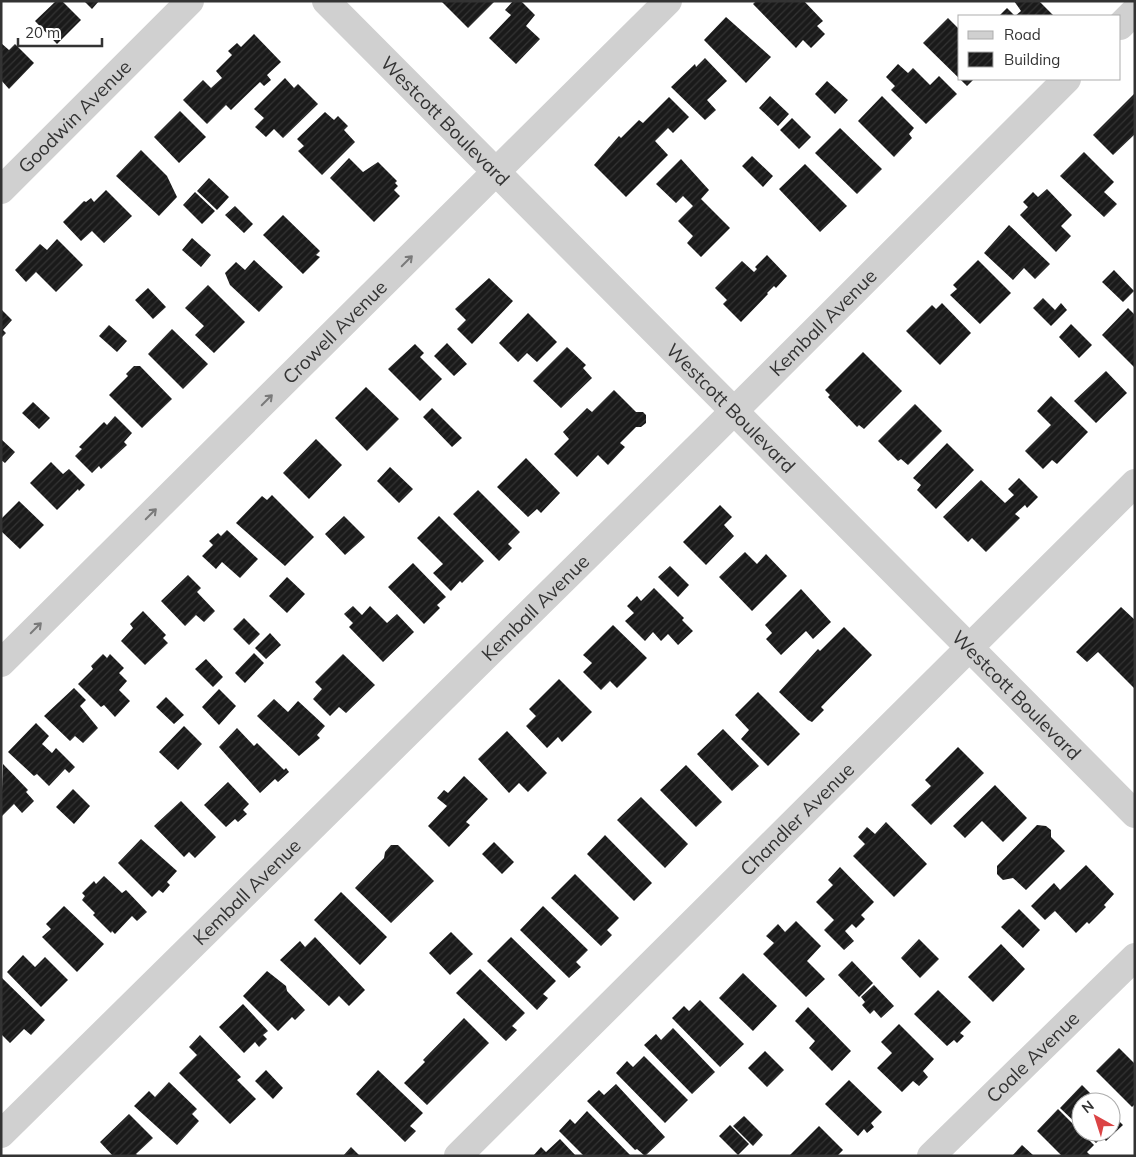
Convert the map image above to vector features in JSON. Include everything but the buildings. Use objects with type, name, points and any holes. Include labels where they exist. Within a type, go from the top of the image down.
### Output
[{"type":"street","name":"Goodwin Avenue","points":[[1,190],[190,1]]},
{"type":"street","name":"Westcott Boulevard","points":[[326,1],[1135,814]]},
{"type":"street","name":"Crowell Avenue","points":[[1,663],[668,1]]},
{"type":"street","points":[[1121,25],[1135,11]]},
{"type":"street","name":"Kemball Avenue","points":[[1,1134],[734,411],[1066,80]]},
{"type":"street","name":"Chandler Avenue","points":[[458,1156],[1135,483]]},
{"type":"street","name":"Coale Avenue","points":[[931,1156],[1135,957]]}]
